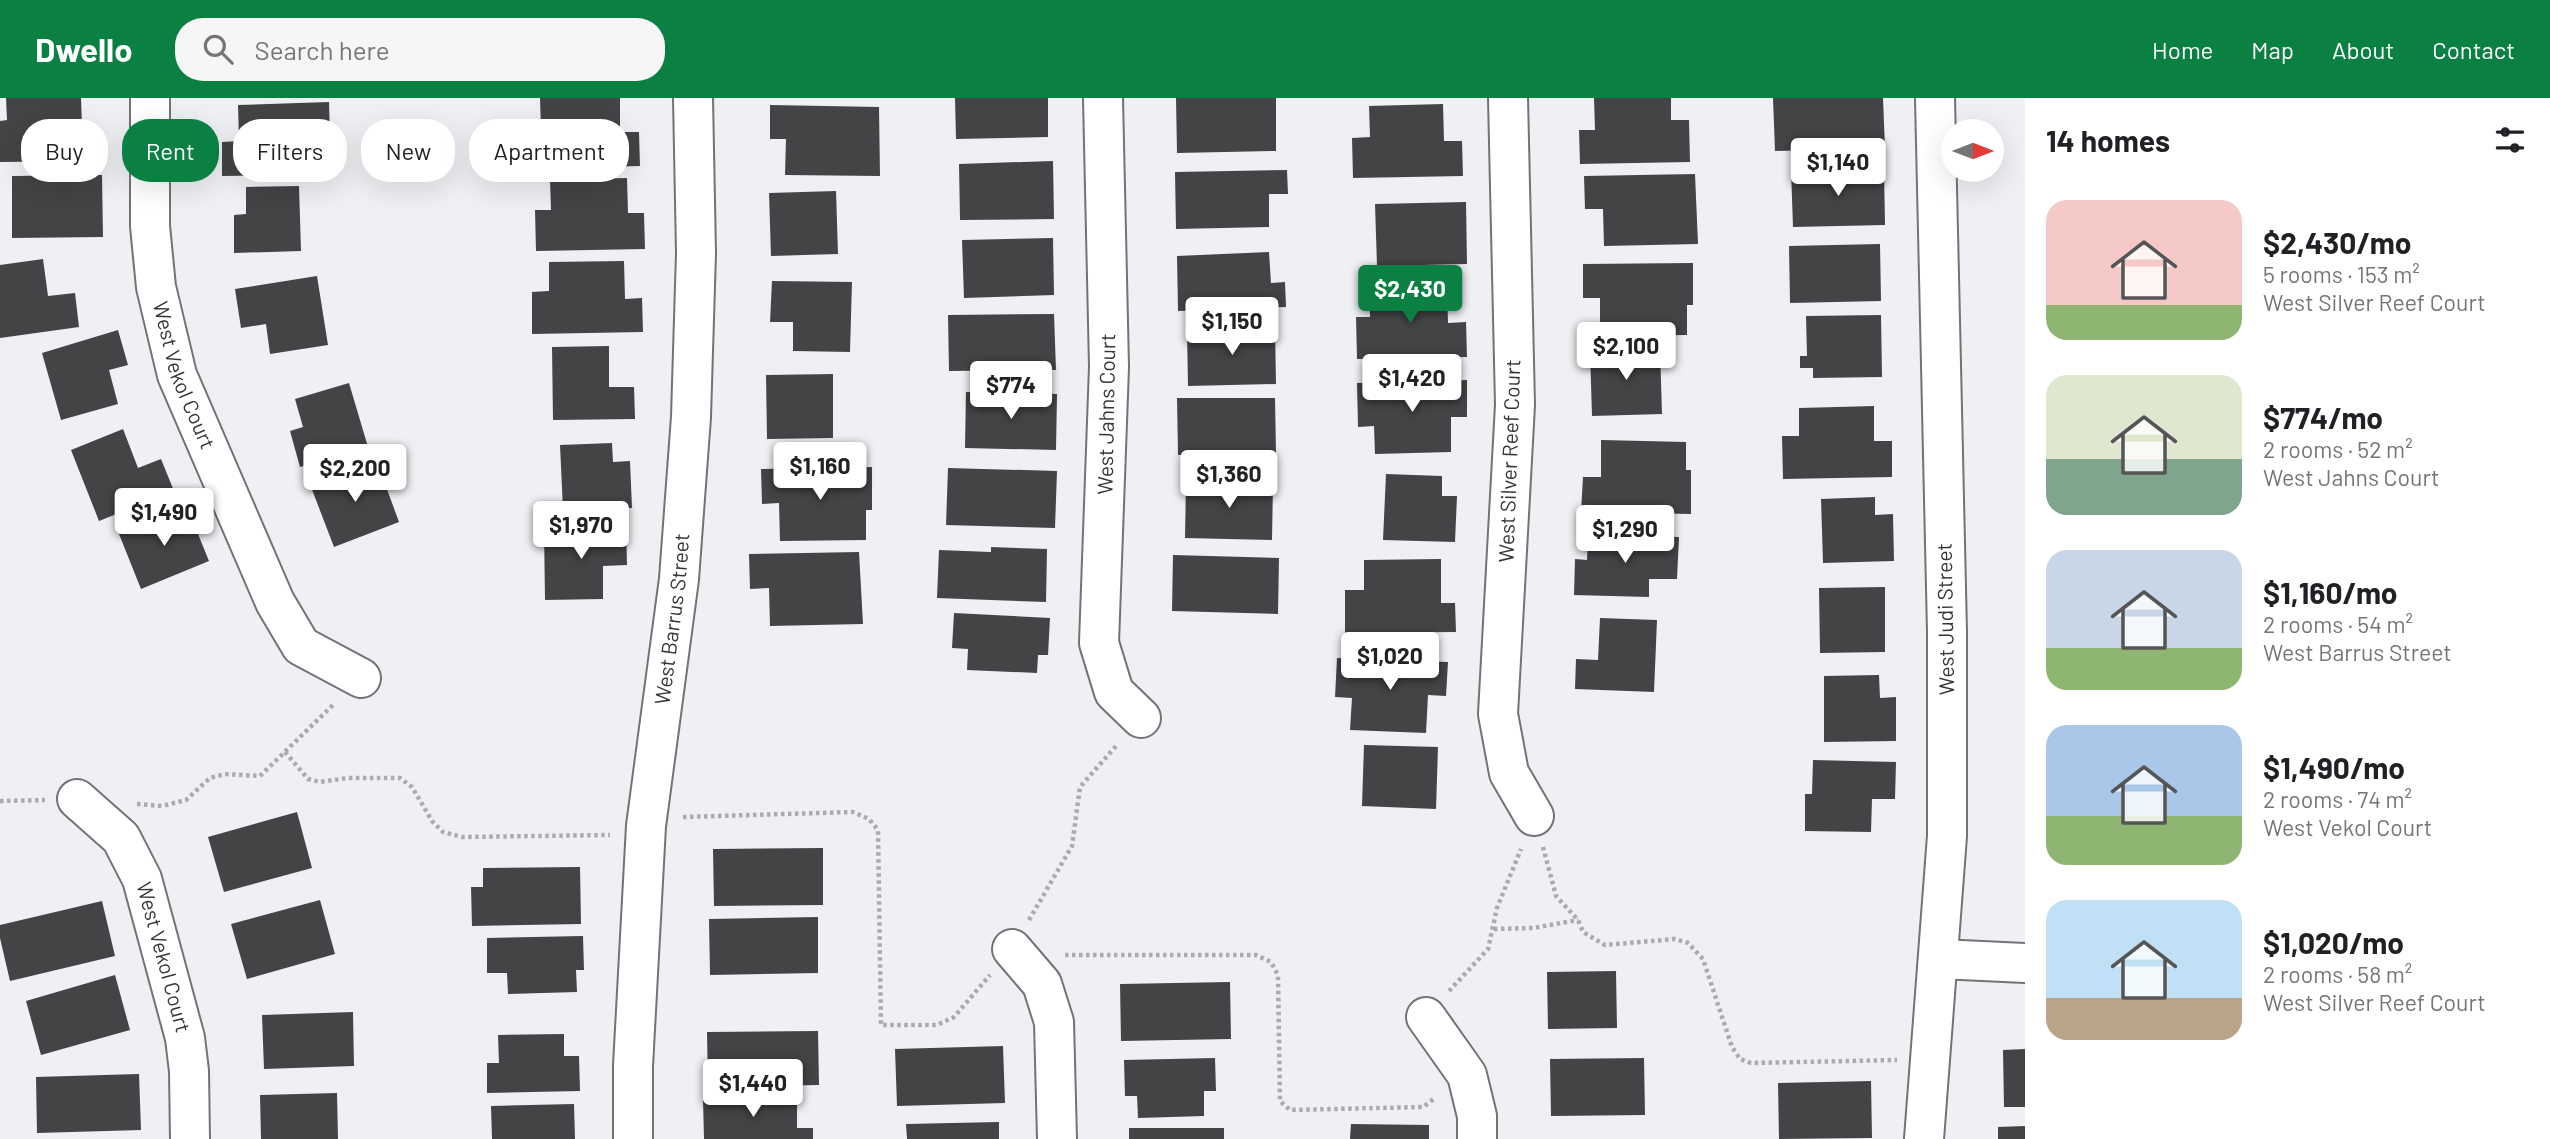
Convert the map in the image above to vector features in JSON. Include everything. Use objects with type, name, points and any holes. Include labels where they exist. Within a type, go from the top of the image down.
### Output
[{"type":"street","name":"West Vekol Court","points":[[150,98],[150,226],[156,287],[177,375],[269,590],[301,646],[361,678]]},
{"type":"street","name":"West Barrus Street","points":[[634,1139],[633,1066],[646,826],[679,579],[691,416],[696,253],[693,98]]},
{"type":"street","name":"West Jahns Court","points":[[1103,98],[1109,367],[1100,643],[1114,692],[1141,718]]},
{"type":"street","name":"West Silver Reef Court","points":[[1508,98],[1515,405],[1498,713],[1508,773],[1534,816]]},
{"type":"street","name":"West Judi Street","points":[[1924,1139],[1940,959],[1947,836],[1947,632],[1935,98]]},
{"type":"street","name":"West Vekol Court","points":[[77,799],[121,838],[142,879],[185,1038],[189,1071],[190,1139]]},
{"type":"street","points":[[1012,949],[1042,984],[1055,1022],[1057,1139]]},
{"type":"street","points":[[1940,959],[2025,963]]},
{"type":"street","points":[[1426,1017],[1467,1075],[1477,1115],[1477,1139]]},
{"type":"path","points":[[0,801],[77,799],[162,807],[186,800],[210,778],[225,774],[260,775],[361,678]]},
{"type":"path","points":[[285,752],[308,779],[320,782],[348,778],[400,778],[412,787],[432,821],[443,832],[462,838],[615,835],[678,817],[853,812],[869,819],[878,830],[881,1025],[937,1025],[954,1017],[1012,949],[1072,846],[1080,787],[1141,718]]},
{"type":"path","points":[[1534,816],[1556,896],[1578,920],[1583,932],[1605,945],[1675,939],[1688,943],[1703,959],[1732,1046],[1740,1059],[1751,1063],[1931,1059]]},
{"type":"path","points":[[1426,1017],[1488,949],[1497,908],[1534,816]]},
{"type":"path","points":[[1494,929],[1533,928],[1578,920]]},
{"type":"path","points":[[1012,949],[1080,957],[1256,955],[1270,962],[1278,975],[1280,1101],[1290,1110],[1423,1107],[1467,1075]]},
{"type":"building","points":[[6,98],[81,98],[82,119],[21,119],[21,162],[0,162],[0,121],[7,120]]},
{"type":"building","points":[[540,98],[620,98],[620,119],[541,119]]},
{"type":"building","points":[[955,98],[1048,98],[1048,137],[956,139]]},
{"type":"building","points":[[1176,98],[1276,98],[1276,151],[1177,153]]},
{"type":"building","points":[[1594,98],[1671,98],[1671,120],[1689,120],[1690,162],[1580,164],[1579,130],[1595,130]]},
{"type":"building","points":[[1773,98],[1883,98],[1885,148],[1775,151]]},
{"type":"building","points":[[329,102],[329,119],[238,119],[238,105]]},
{"type":"building","points":[[1443,104],[1444,141],[1462,141],[1463,176],[1353,178],[1352,138],[1370,137],[1369,106]]},
{"type":"building","points":[[770,105],[879,107],[880,176],[785,175],[786,139],[770,139]]},
{"type":"building","points":[[629,132],[639,132],[640,166],[629,166]]},
{"type":"building","points":[[233,141],[233,176],[222,176],[222,142]]},
{"type":"building","points":[[1053,161],[1054,219],[960,220],[959,164]]},
{"type":"building","points":[[1884,169],[1885,225],[1793,227],[1791,170]]},
{"type":"building","points":[[1287,170],[1288,194],[1269,194],[1269,227],[1176,229],[1175,172]]},
{"type":"building","points":[[1695,174],[1698,244],[1604,246],[1603,209],[1585,209],[1584,176]]},
{"type":"building","points":[[12,176],[21,176],[21,182],[102,182],[103,237],[12,238]]},
{"type":"building","points":[[550,182],[627,182],[628,213],[644,213],[645,249],[536,251],[535,210],[551,210]]},
{"type":"building","points":[[299,186],[301,251],[234,253],[234,215],[246,214],[246,187]]},
{"type":"building","points":[[836,191],[838,254],[771,256],[769,193]]},
{"type":"building","points":[[1466,202],[1467,264],[1377,266],[1375,204]]},
{"type":"building","points":[[1053,238],[1054,295],[964,298],[962,240]]},
{"type":"building","points":[[1880,244],[1881,301],[1790,303],[1789,246]]},
{"type":"building","points":[[1269,252],[1271,283],[1285,282],[1286,307],[1178,311],[1177,256]]},
{"type":"building","points":[[43,259],[48,296],[75,293],[79,327],[0,338],[0,265]]},
{"type":"building","points":[[624,261],[625,299],[642,298],[643,332],[532,334],[532,292],[549,291],[549,262]]},
{"type":"building","points":[[1693,263],[1693,305],[1687,305],[1687,335],[1600,336],[1600,298],[1583,298],[1583,264]]},
{"type":"building","points":[[317,276],[328,345],[270,354],[266,324],[241,328],[235,289]]},
{"type":"building","points":[[772,281],[852,282],[850,352],[793,351],[793,322],[770,322]]},
{"type":"building","points":[[1447,285],[1448,323],[1466,322],[1467,357],[1357,359],[1356,317],[1370,317],[1369,287]]},
{"type":"building","points":[[1054,314],[1056,370],[949,371],[948,315]]},
{"type":"building","points":[[1881,315],[1882,377],[1813,378],[1813,368],[1800,368],[1800,356],[1807,356],[1806,316]]},
{"type":"building","points":[[1275,328],[1276,384],[1188,386],[1187,330]]},
{"type":"building","points":[[118,330],[128,365],[109,370],[118,404],[61,420],[42,353]]},
{"type":"building","points":[[609,346],[609,387],[634,387],[635,419],[553,420],[552,347]]},
{"type":"building","points":[[1660,349],[1662,414],[1592,416],[1590,351]]},
{"type":"building","points":[[833,374],[833,438],[767,439],[766,375]]},
{"type":"building","points":[[1467,380],[1467,417],[1451,417],[1451,452],[1375,454],[1374,426],[1358,427],[1357,383]]},
{"type":"building","points":[[349,383],[368,447],[300,467],[290,431],[303,427],[295,399]]},
{"type":"building","points":[[966,392],[1057,394],[1056,450],[965,448]]},
{"type":"building","points":[[1177,398],[1275,398],[1276,454],[1178,455]]},
{"type":"building","points":[[1874,406],[1874,441],[1892,441],[1892,477],[1783,479],[1782,436],[1799,436],[1799,408]]},
{"type":"building","points":[[123,429],[138,468],[161,459],[174,491],[99,521],[71,450]]},
{"type":"building","points":[[1601,440],[1686,442],[1686,470],[1691,470],[1691,514],[1581,512],[1583,477],[1601,477]]},
{"type":"building","points":[[612,443],[613,462],[630,461],[632,508],[563,510],[560,445]]},
{"type":"building","points":[[377,462],[399,522],[334,547],[311,487]]},
{"type":"building","points":[[872,467],[872,510],[866,510],[866,540],[780,541],[779,503],[762,504],[761,469]]},
{"type":"building","points":[[948,468],[1057,471],[1055,528],[946,525]]},
{"type":"building","points":[[1386,474],[1442,476],[1442,496],[1457,496],[1455,542],[1383,540]]},
{"type":"building","points":[[1186,481],[1273,483],[1272,540],[1185,538]]},
{"type":"building","points":[[1875,497],[1875,515],[1893,514],[1894,561],[1823,563],[1821,499]]},
{"type":"building","points":[[187,507],[209,561],[141,589],[119,534]]},
{"type":"building","points":[[626,528],[627,565],[603,566],[603,599],[545,600],[544,530]]},
{"type":"building","points":[[1588,534],[1679,537],[1677,579],[1649,579],[1649,597],[1574,595],[1575,559],[1587,560]]},
{"type":"building","points":[[991,547],[1047,549],[1046,602],[937,598],[939,550],[991,552]]},
{"type":"building","points":[[859,552],[863,624],[770,626],[769,588],[750,589],[749,554]]},
{"type":"building","points":[[1173,555],[1279,558],[1278,614],[1172,611]]},
{"type":"building","points":[[1441,559],[1441,603],[1455,603],[1456,632],[1345,633],[1345,590],[1364,590],[1364,560]]},
{"type":"building","points":[[1885,587],[1885,652],[1820,653],[1819,588]]},
{"type":"building","points":[[954,613],[1050,618],[1048,655],[1038,655],[1037,673],[967,670],[968,649],[952,648]]},
{"type":"building","points":[[1600,618],[1657,620],[1654,692],[1575,689],[1576,659],[1598,660]]},
{"type":"building","points":[[1337,658],[1448,662],[1446,696],[1428,695],[1426,733],[1350,730],[1352,698],[1335,697]]},
{"type":"building","points":[[1879,675],[1880,698],[1896,697],[1896,741],[1824,742],[1824,676]]},
{"type":"building","points":[[1364,745],[1438,747],[1436,809],[1362,806]]},
{"type":"building","points":[[1813,760],[1896,762],[1895,799],[1872,799],[1871,832],[1805,831],[1805,794],[1812,794]]},
{"type":"building","points":[[297,812],[312,868],[224,892],[208,837]]},
{"type":"building","points":[[823,848],[823,905],[714,906],[713,849]]},
{"type":"building","points":[[580,867],[581,924],[472,926],[471,887],[483,887],[483,868]]},
{"type":"building","points":[[320,900],[335,954],[247,979],[231,924]]},
{"type":"building","points":[[102,901],[115,956],[10,981],[0,938],[0,925]]},
{"type":"building","points":[[818,917],[818,973],[710,975],[709,919]]},
{"type":"building","points":[[583,936],[584,970],[576,970],[577,992],[508,994],[507,973],[487,973],[487,938]]},
{"type":"building","points":[[1616,971],[1617,1028],[1548,1029],[1547,972]]},
{"type":"building","points":[[115,975],[130,1030],[41,1055],[26,1001]]},
{"type":"building","points":[[1230,982],[1231,1039],[1121,1041],[1120,984]]},
{"type":"building","points":[[353,1012],[354,1066],[264,1069],[262,1015]]},
{"type":"building","points":[[818,1031],[819,1085],[708,1087],[707,1032]]},
{"type":"building","points":[[564,1034],[564,1056],[579,1056],[580,1091],[487,1093],[487,1063],[499,1063],[498,1035]]},
{"type":"building","points":[[1003,1046],[1005,1103],[897,1106],[895,1049]]},
{"type":"building","points":[[2025,1049],[2025,1107],[2004,1107],[2003,1050]]},
{"type":"building","points":[[1215,1058],[1216,1091],[1204,1091],[1204,1116],[1138,1118],[1137,1096],[1125,1096],[1124,1060]]},
{"type":"building","points":[[1644,1058],[1645,1115],[1551,1116],[1550,1059]]},
{"type":"building","points":[[139,1074],[141,1130],[37,1133],[36,1077]]},
{"type":"building","points":[[1871,1081],[1872,1138],[1779,1139],[1778,1083]]},
{"type":"building","points":[[337,1093],[338,1139],[261,1139],[260,1095]]},
{"type":"building","points":[[797,1097],[797,1128],[813,1128],[813,1139],[704,1139],[703,1099]]},
{"type":"building","points":[[574,1104],[575,1139],[492,1139],[491,1106]]},
{"type":"building","points":[[999,1122],[999,1139],[907,1139],[906,1124]]},
{"type":"building","points":[[1351,1124],[1429,1125],[1429,1139],[1350,1139]]},
{"type":"building","points":[[2025,1126],[2025,1139],[1998,1139],[1998,1127]]},
{"type":"building","points":[[1129,1128],[1224,1128],[1224,1139],[1129,1139]]}]
